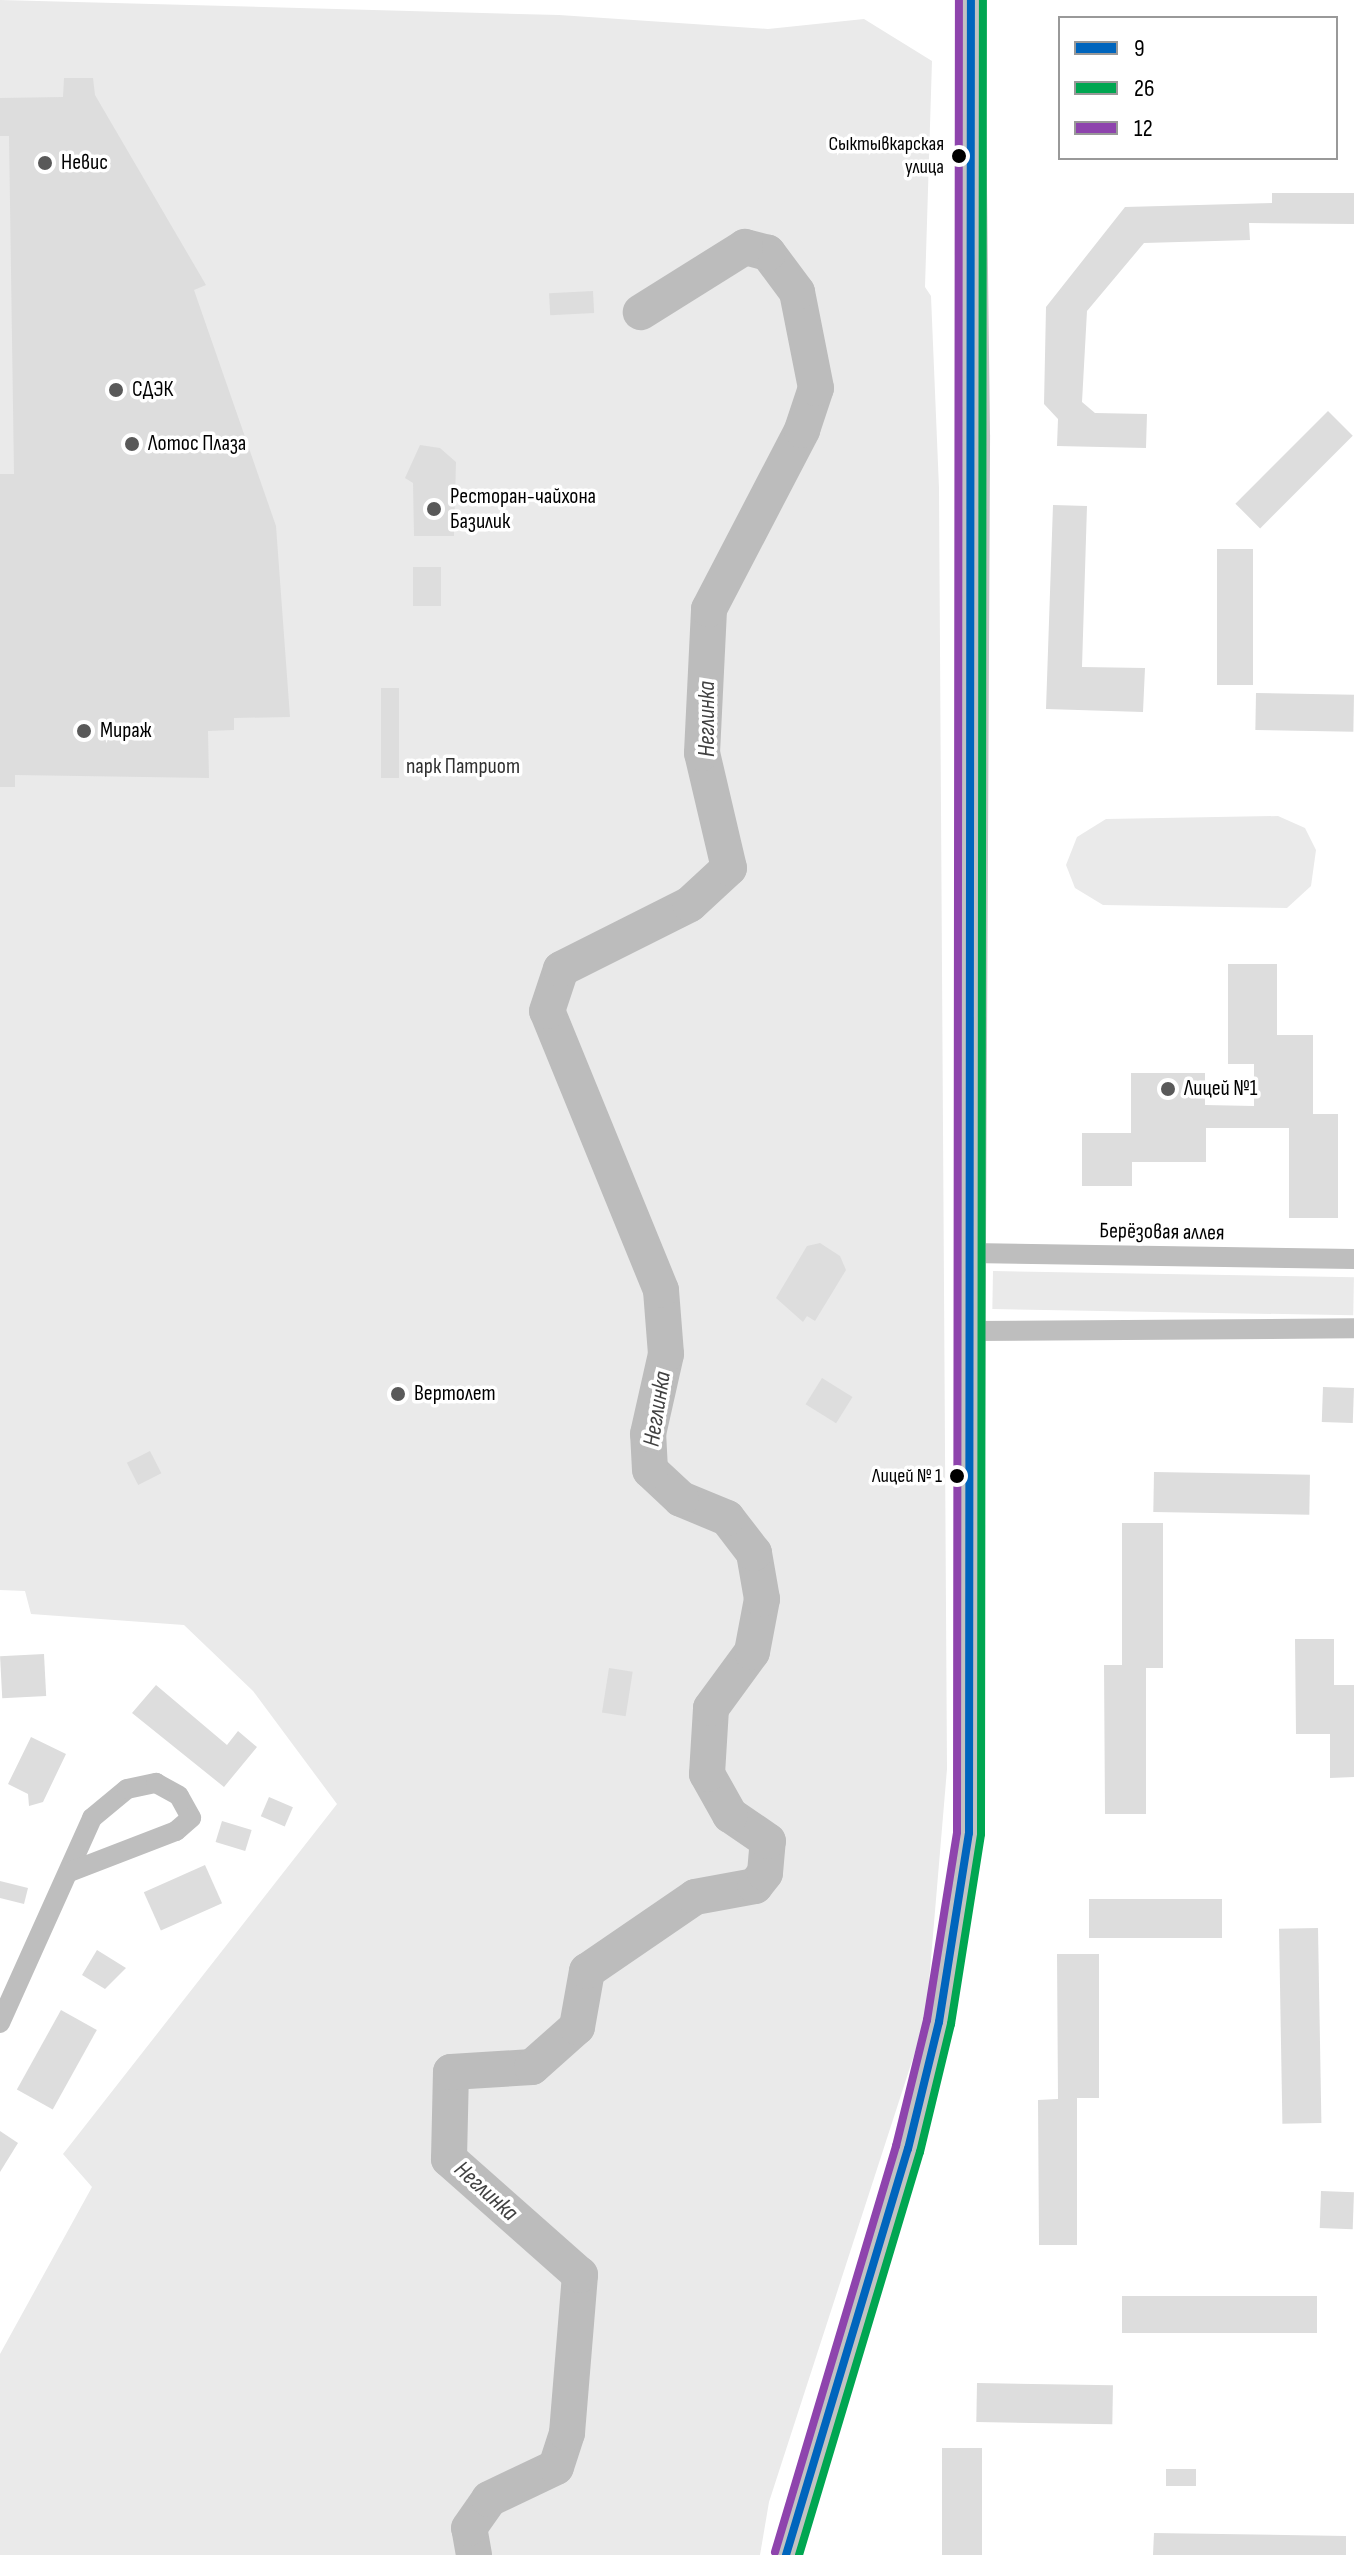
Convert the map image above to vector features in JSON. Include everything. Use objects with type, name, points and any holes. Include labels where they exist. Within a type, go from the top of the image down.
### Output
[{"type":"street","points":[[786,2555],[908,2149],[939,2022],[969,1833],[971,0]]},
{"type":"street","name":"Берёзовая аллея","points":[[970,1253],[1354,1259]]},
{"type":"street","points":[[971,1331],[1354,1328]]},
{"type":"street","points":[[0,2023],[92,1818],[127,1789],[156,1783],[179,1796],[191,1818],[176,1831],[70,1872]]},
{"type":"green space","name":"парк Патриот","points":[[0,0],[559,15],[768,29],[864,19],[932,61],[925,287],[931,296],[939,488],[947,1769],[926,2018],[769,2502],[760,2555],[0,2555],[0,2354],[92,2187],[63,2154],[337,1804],[253,1691],[184,1625],[31,1614],[25,1591],[0,1590]]},
{"type":"green space","points":[[1278,816],[1305,828],[1316,850],[1311,886],[1287,908],[1103,905],[1075,888],[1066,865],[1077,837],[1106,819]]},
{"type":"green space","points":[[993,1271],[1354,1277],[1353,1315],[992,1309]]},
{"type":"building","name":"Лотос Плаза","points":[[64,78],[93,78],[95,95],[206,285],[194,290],[276,526],[290,717],[234,718],[234,730],[208,731],[209,778],[15,775],[15,787],[0,787],[0,474],[14,474],[9,136],[0,136],[0,98],[63,97]]},
{"type":"building","points":[[1272,193],[1354,193],[1354,224],[1249,223],[1250,240],[1144,243],[1087,311],[1082,402],[1095,413],[1147,414],[1146,448],[1057,446],[1058,419],[1044,404],[1046,307],[1125,207],[1272,203]]},
{"type":"building","points":[[593,291],[594,313],[550,315],[549,293]]},
{"type":"building","points":[[1328,411],[1353,436],[1260,528],[1235,504]]},
{"type":"building","name":"Ресторан-чайхона Базилик","points":[[420,445],[440,448],[456,462],[454,536],[414,536],[413,483],[405,478]]},
{"type":"building","points":[[1053,505],[1087,506],[1082,667],[1145,668],[1143,712],[1046,709]]},
{"type":"building","points":[[1217,549],[1253,549],[1253,685],[1217,685]]},
{"type":"building","points":[[413,567],[441,567],[441,606],[413,606]]},
{"type":"building","points":[[381,688],[399,688],[399,778],[381,778]]},
{"type":"building","points":[[1256,693],[1354,695],[1353,732],[1255,730]]},
{"type":"building","name":"Лицей №1","points":[[1228,964],[1277,964],[1277,1035],[1313,1035],[1313,1114],[1338,1114],[1338,1218],[1289,1218],[1289,1128],[1206,1128],[1206,1162],[1132,1162],[1132,1186],[1082,1186],[1082,1133],[1131,1133],[1131,1073],[1205,1073],[1205,1105],[1254,1106],[1254,1064],[1228,1064]]},
{"type":"building","points":[[820,1243],[840,1256],[846,1270],[815,1321],[807,1316],[803,1322],[776,1298],[807,1246]]},
{"type":"building","points":[[822,1378],[853,1397],[836,1423],[806,1404]]},
{"type":"building","points":[[1323,1387],[1354,1388],[1353,1423],[1322,1422]]},
{"type":"building","points":[[150,1451],[161,1473],[138,1485],[127,1463]]},
{"type":"building","points":[[1154,1472],[1310,1475],[1309,1515],[1153,1512]]},
{"type":"building","points":[[1122,1523],[1163,1523],[1163,1668],[1146,1668],[1146,1814],[1105,1814],[1104,1665],[1122,1665]]},
{"type":"building","points":[[1295,1639],[1334,1639],[1334,1685],[1354,1685],[1354,1777],[1330,1778],[1330,1734],[1296,1734]]},
{"type":"building","points":[[44,1654],[46,1696],[2,1698],[0,1656]]},
{"type":"building","points":[[609,1668],[633,1672],[626,1716],[602,1712]]},
{"type":"building","points":[[156,1685],[227,1745],[238,1731],[257,1747],[224,1787],[132,1713]]},
{"type":"building","points":[[31,1737],[66,1754],[43,1802],[29,1806],[28,1794],[8,1784]]},
{"type":"building","points":[[269,1797],[293,1807],[285,1826],[261,1816]]},
{"type":"building","points":[[222,1821],[252,1830],[245,1851],[216,1842]]},
{"type":"building","points":[[205,1865],[222,1903],[161,1931],[144,1892]]},
{"type":"building","points":[[0,1881],[28,1888],[24,1904],[0,1898]]},
{"type":"building","points":[[1089,1899],[1222,1899],[1222,1938],[1089,1938]]},
{"type":"building","points":[[1318,1928],[1321,2123],[1282,2124],[1279,1929]]},
{"type":"building","points":[[97,1950],[126,1968],[105,1989],[82,1975]]},
{"type":"building","points":[[1057,1954],[1099,1954],[1099,2098],[1077,2098],[1077,2245],[1039,2245],[1038,2100],[1058,2099]]},
{"type":"building","points":[[61,2010],[97,2030],[53,2109],[17,2090]]},
{"type":"building","points":[[0,2131],[18,2143],[0,2172]]},
{"type":"building","points":[[1321,2191],[1354,2192],[1353,2229],[1320,2228]]},
{"type":"building","points":[[1122,2296],[1317,2296],[1317,2333],[1122,2333]]},
{"type":"building","points":[[977,2383],[1113,2385],[1112,2424],[976,2422]]},
{"type":"building","points":[[942,2448],[982,2448],[982,2555],[942,2555]]},
{"type":"building","points":[[1166,2469],[1196,2469],[1196,2486],[1166,2486]]},
{"type":"building","points":[[1154,2533],[1346,2536],[1346,2555],[1153,2555]]},
{"type":"waterway","name":"Неглинка","points":[[474,2555],[469,2528],[489,2499],[556,2467],[567,2433],[580,2275],[449,2159],[451,2072],[532,2067],[577,2027],[587,1971],[695,1897],[755,1886],[765,1873],[768,1841],[730,1815],[707,1774],[711,1708],[752,1652],[762,1599],[754,1553],[727,1518],[681,1499],[650,1470],[648,1434],[666,1354],[661,1290],[547,1011],[561,969],[690,904],[729,868],[702,753],[709,609],[802,430],[816,388],[797,292],[768,253],[745,247],[641,312]]},
{"type":"transit line","name":"12","points":[[775,2552],[896,2146],[927,2020],[957,1832],[959,0]]},
{"type":"transit line","name":"9","points":[[786,2555],[908,2149],[939,2022],[969,1833],[971,0]]},
{"type":"transit line","name":"26","points":[[799,2555],[920,2152],[951,2024],[981,1834],[983,0]]},
{"type":"place","name":"Сыктывкарская улица","points":[[959,156]]},
{"type":"place","name":"Невис","points":[[45,163]]},
{"type":"place","name":"СДЭК","points":[[116,390]]},
{"type":"place","name":"Лотос Плаза","points":[[132,444]]},
{"type":"place","name":"Ресторан-чайхона Базилик","points":[[434,509]]},
{"type":"place","name":"Мираж","points":[[84,731]]},
{"type":"place","name":"Лицей №1","points":[[1168,1089]]},
{"type":"place","name":"Вертолет","points":[[398,1394]]},
{"type":"place","name":"Лицей № 1","points":[[957,1476]]}]
